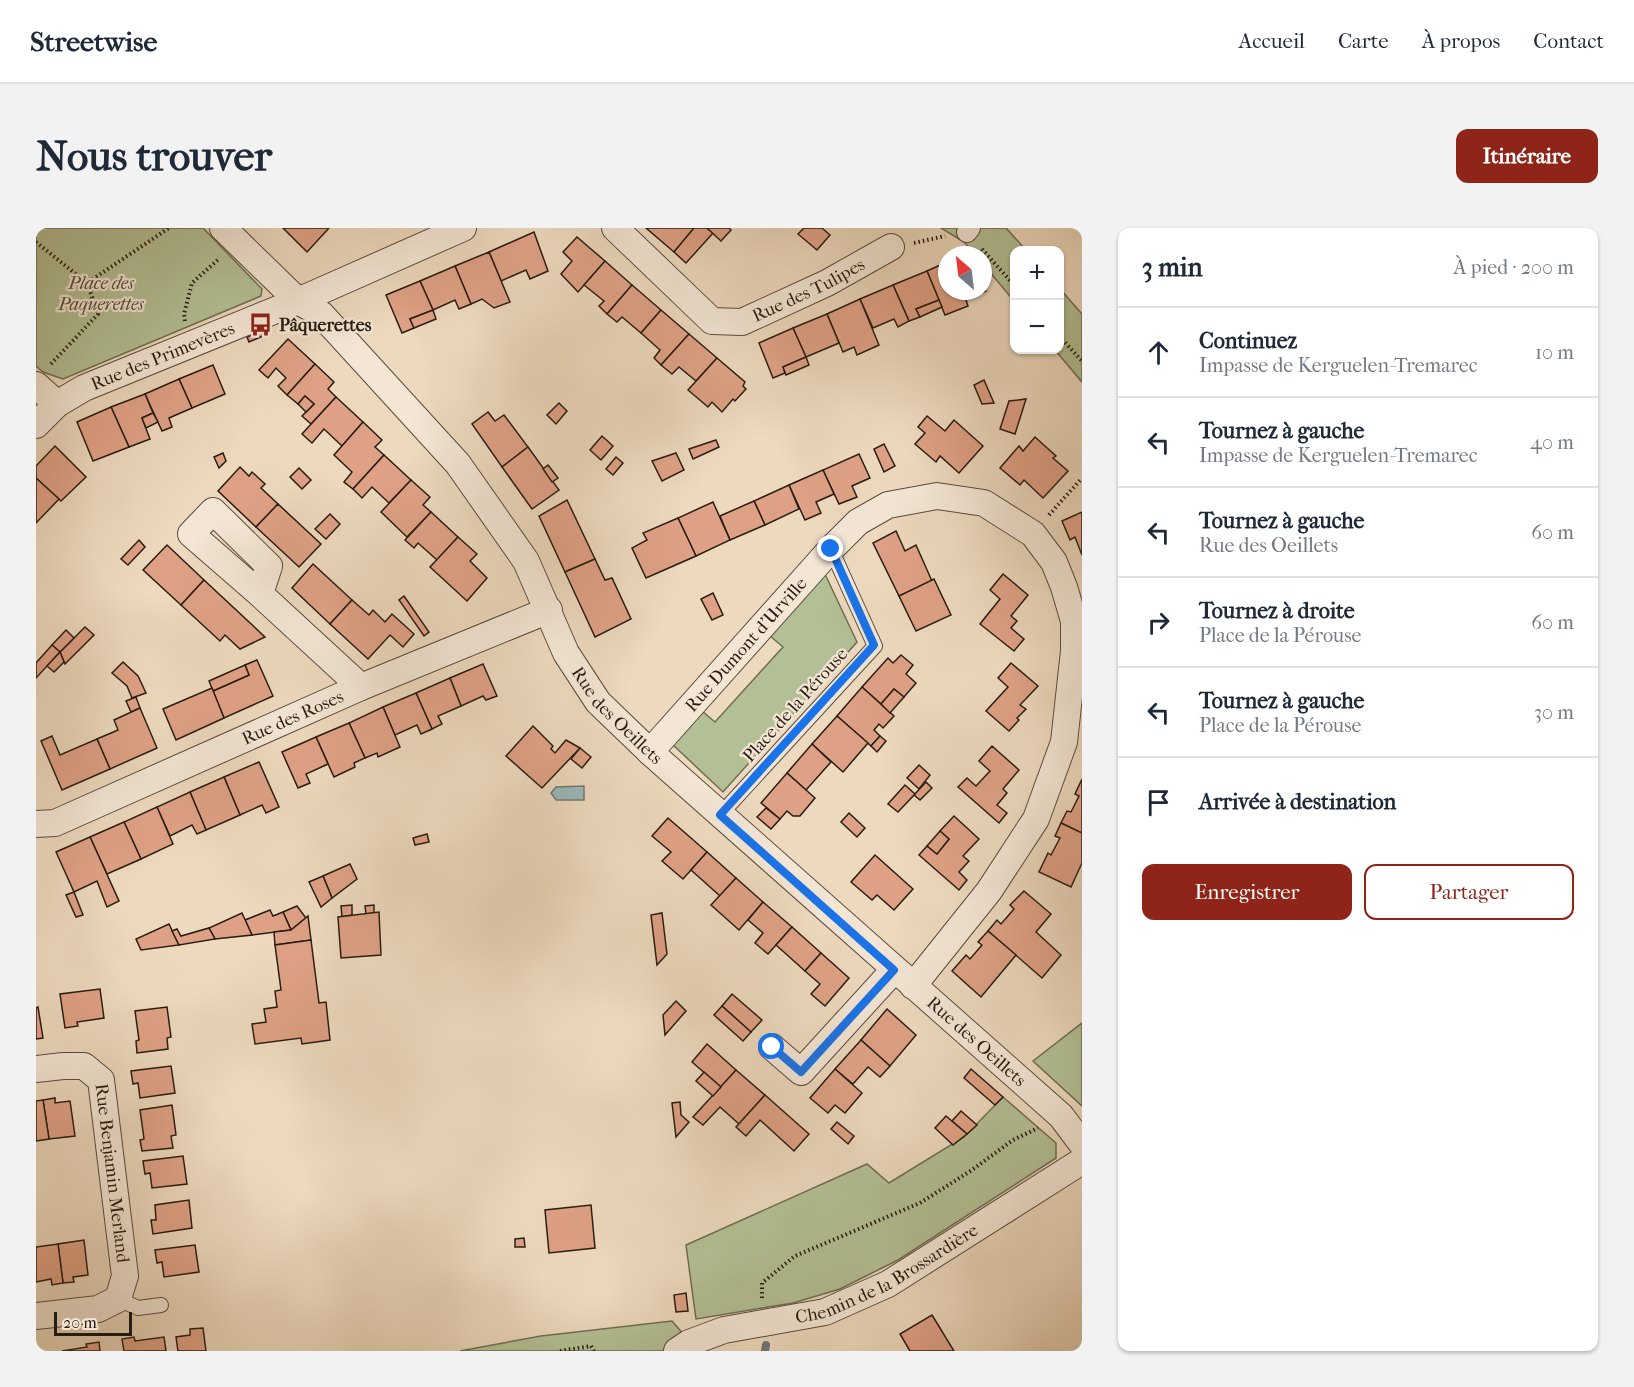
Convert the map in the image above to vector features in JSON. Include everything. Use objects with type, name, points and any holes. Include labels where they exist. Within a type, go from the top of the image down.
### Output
[{"type":"street","name":"Rue des Primevères","points":[[36,425],[57,404],[84,388],[298,301],[463,228]]},
{"type":"street","name":"Rue des Tulipes","points":[[615,228],[712,321],[742,322],[827,284],[891,247]]},
{"type":"street","name":"Rue des Oeillets","points":[[230,235],[298,301],[321,314],[458,464],[526,561],[566,653],[598,702],[720,815],[1061,1116],[1082,1144]]},
{"type":"street","points":[[42,376],[57,404]]},
{"type":"street","name":"Rue Dumont d'Urville","points":[[650,752],[831,549],[858,522],[888,505],[937,496],[984,503],[1033,534],[1054,562],[1074,621],[1074,651],[1065,742],[1036,819],[989,891],[904,978],[801,1072],[772,1047]]},
{"type":"street","points":[[260,594],[361,687]]},
{"type":"street","name":"Rue des Roses","points":[[36,824],[55,823],[361,687],[549,610]]},
{"type":"street","name":"Rue Benjamin Merland","points":[[36,1069],[84,1066],[101,1080],[125,1276],[118,1299]]},
{"type":"street","name":"Chemin de la Brossardière","points":[[677,1351],[689,1343],[724,1330],[825,1312],[888,1284],[1082,1161]]},
{"type":"street","points":[[36,1316],[98,1309],[118,1299]]},
{"type":"lane","name":"Place de la Pérouse","points":[[720,815],[874,645],[831,549]]},
{"type":"lane","points":[[118,1299],[138,1308],[161,1305]]},
{"type":"path","points":[[87,283],[169,228]]},
{"type":"path","points":[[891,247],[969,230],[1010,280]]},
{"type":"path","points":[[188,346],[184,314],[192,283],[230,235]]},
{"type":"path","points":[[36,242],[87,283],[98,314],[42,376]]},
{"type":"path","points":[[1064,341],[1082,361]]},
{"type":"path","points":[[1033,534],[1082,478]]},
{"type":"path","points":[[755,1304],[763,1298],[762,1283],[795,1256],[920,1203],[972,1170],[1013,1140],[1061,1116]]},
{"type":"path","points":[[560,1351],[591,1346],[594,1351]]},
{"type":"green space","name":"Place des Paquerettes","points":[[36,228],[203,228],[262,289],[261,296],[63,379],[43,372],[36,366]]},
{"type":"green space","points":[[941,228],[1006,228],[1022,246],[1010,246],[1010,296],[992,275],[992,246],[968,246]]},
{"type":"green space","points":[[1064,294],[1082,314],[1082,382],[1058,354],[1064,354]]},
{"type":"green space","points":[[824,572],[857,642],[723,792],[672,744],[702,711],[715,722],[783,647],[769,635]]},
{"type":"green space","points":[[1082,1023],[1082,1106],[1033,1061]]},
{"type":"green space","points":[[1003,1097],[1056,1143],[1056,1158],[898,1260],[840,1289],[793,1303],[696,1319],[686,1245],[867,1164],[889,1183],[964,1137]]},
{"type":"green space","points":[[672,1321],[698,1351],[460,1351],[541,1336]]},
{"type":"water","points":[[584,786],[584,800],[556,800],[551,793],[556,787]]},
{"type":"building","points":[[283,228],[329,228],[307,252]]},
{"type":"building","points":[[646,228],[694,228],[674,252]]},
{"type":"building","points":[[694,228],[707,228],[713,233],[686,263],[674,252]]},
{"type":"building","points":[[707,228],[729,228],[731,230],[721,241]]},
{"type":"building","points":[[804,228],[822,228],[830,235],[817,250],[798,234]]},
{"type":"building","points":[[534,232],[548,271],[530,279],[526,270],[501,281],[489,252]]},
{"type":"building","points":[[577,237],[605,261],[578,292],[561,274],[572,261],[563,252]]},
{"type":"building","points":[[489,252],[510,302],[494,308],[482,299],[471,304],[455,266]]},
{"type":"building","points":[[605,261],[632,285],[607,314],[599,306],[604,301],[584,285]]},
{"type":"building","points":[[455,266],[471,304],[459,309],[455,300],[433,310],[420,281]]},
{"type":"building","points":[[938,266],[938,298],[927,271]]},
{"type":"building","points":[[927,271],[939,300],[916,309],[920,317],[909,321],[893,285]]},
{"type":"building","points":[[420,281],[433,310],[410,319],[414,328],[402,333],[386,295]]},
{"type":"building","points":[[632,285],[661,310],[641,333],[622,317],[617,322],[607,314]]},
{"type":"building","points":[[893,285],[909,321],[898,327],[894,319],[873,328],[860,299]]},
{"type":"building","points":[[860,299],[879,345],[857,355],[854,347],[843,352],[827,314]]},
{"type":"building","points":[[939,300],[966,300],[968,306],[945,315]]},
{"type":"building","points":[[939,300],[942,307],[920,317],[916,309]]},
{"type":"building","points":[[433,310],[436,319],[414,328],[410,319]]},
{"type":"building","points":[[661,310],[689,334],[661,365],[654,358],[660,350],[641,333]]},
{"type":"building","points":[[827,314],[839,343],[806,357],[793,328]]},
{"type":"building","points":[[793,328],[806,357],[783,367],[785,373],[773,378],[759,343]]},
{"type":"building","points":[[261,331],[263,336],[249,342],[247,337]]},
{"type":"building","points":[[689,334],[717,358],[696,381],[679,367],[672,374],[661,365]]},
{"type":"building","points":[[288,339],[315,364],[287,395],[278,386],[286,378],[276,368],[268,378],[259,370]]},
{"type":"building","points":[[806,357],[809,365],[786,375],[783,367]]},
{"type":"building","points":[[717,358],[745,382],[743,386],[746,389],[722,412],[712,402],[708,407],[688,390]]},
{"type":"building","points":[[315,364],[334,382],[328,389],[336,397],[311,424],[302,416],[314,404],[305,396],[298,404],[287,395]]},
{"type":"building","points":[[213,365],[225,394],[192,408],[179,379]]},
{"type":"building","points":[[179,379],[192,408],[169,418],[172,427],[162,431],[145,394]]},
{"type":"building","points":[[984,380],[994,403],[982,404],[974,385]]},
{"type":"building","points":[[145,394],[153,413],[142,418],[150,439],[129,447],[111,407]]},
{"type":"building","points":[[305,396],[314,404],[306,412],[298,404]]},
{"type":"building","points":[[336,397],[363,422],[342,446],[324,429],[312,443],[302,434]]},
{"type":"building","points":[[1026,399],[1015,434],[1000,429],[1009,401]]},
{"type":"building","points":[[559,403],[567,411],[556,424],[547,415]]},
{"type":"building","points":[[111,407],[129,447],[93,461],[77,422]]},
{"type":"building","points":[[488,412],[495,421],[504,415],[528,447],[502,467],[472,424]]},
{"type":"building","points":[[153,413],[158,422],[146,428],[142,418]]},
{"type":"building","points":[[927,416],[945,431],[954,420],[983,446],[959,473],[940,456],[936,462],[915,444],[925,433],[918,427]]},
{"type":"building","points":[[363,422],[382,440],[375,447],[384,455],[353,489],[344,482],[352,472],[334,455]]},
{"type":"building","points":[[602,436],[613,446],[601,460],[590,450]]},
{"type":"building","points":[[1035,437],[1056,456],[1053,458],[1068,471],[1043,498],[1024,480],[1020,485],[1000,468],[1019,446],[1023,451]]},
{"type":"building","points":[[716,440],[719,447],[693,459],[689,449]]},
{"type":"building","points":[[884,444],[895,466],[884,472],[874,449]]},
{"type":"building","points":[[55,446],[86,477],[61,501],[36,478],[36,466]]},
{"type":"building","points":[[528,447],[559,490],[532,509],[502,467]]},
{"type":"building","points":[[223,453],[226,461],[219,468],[214,457]]},
{"type":"building","points":[[676,453],[684,470],[662,481],[652,461]]},
{"type":"building","points":[[859,454],[870,478],[852,486],[857,497],[839,504],[823,470]]},
{"type":"building","points":[[384,455],[411,480],[389,503],[372,487],[362,498],[353,489]]},
{"type":"building","points":[[616,457],[623,463],[613,475],[606,469]]},
{"type":"building","points":[[548,465],[558,478],[552,482],[543,469]]},
{"type":"building","points":[[240,467],[249,476],[252,472],[265,484],[261,488],[278,504],[256,527],[218,491]]},
{"type":"building","points":[[299,468],[311,480],[302,489],[290,477]]},
{"type":"building","points":[[823,470],[834,494],[816,502],[821,513],[805,520],[789,485]]},
{"type":"building","points":[[36,478],[59,499],[36,523]]},
{"type":"building","points":[[411,480],[430,497],[423,505],[431,512],[407,537],[381,512]]},
{"type":"building","points":[[789,485],[799,509],[765,525],[754,501]]},
{"type":"building","points":[[567,500],[595,559],[565,572],[539,516]]},
{"type":"building","points":[[754,501],[765,525],[730,540],[720,516]]},
{"type":"building","points":[[713,502],[730,540],[696,556],[678,518]]},
{"type":"building","points":[[278,504],[321,544],[299,567],[256,527]]},
{"type":"building","points":[[431,512],[458,537],[437,560],[418,543],[414,548],[405,540]]},
{"type":"building","points":[[1082,512],[1082,555],[1075,537],[1070,540],[1062,521]]},
{"type":"building","points":[[330,514],[340,524],[326,539],[315,529]]},
{"type":"building","points":[[678,518],[696,556],[646,578],[632,548],[647,540],[643,533]]},
{"type":"building","points":[[896,531],[905,551],[916,545],[932,581],[899,596],[873,543]]},
{"type":"building","points":[[458,537],[477,554],[470,561],[487,578],[467,601],[430,567]]},
{"type":"building","points":[[139,540],[145,547],[128,565],[121,559]]},
{"type":"building","points":[[167,545],[204,580],[181,605],[143,570]]},
{"type":"building","points":[[595,559],[605,580],[612,578],[631,619],[595,637],[565,572]]},
{"type":"building","points":[[313,564],[352,600],[330,624],[292,588]]},
{"type":"building","points":[[1003,574],[1028,595],[1011,616],[1017,621],[1011,628],[1024,639],[1014,651],[980,624],[1000,599],[990,590]]},
{"type":"building","points":[[934,579],[951,615],[916,631],[899,596]]},
{"type":"building","points":[[204,580],[265,637],[240,649],[225,635],[220,641],[181,605]]},
{"type":"building","points":[[713,593],[723,615],[712,620],[701,599]]},
{"type":"building","points":[[404,596],[429,632],[424,636],[399,600]]},
{"type":"building","points":[[352,600],[369,615],[373,610],[385,622],[392,614],[414,634],[403,647],[390,635],[368,659],[330,624]]},
{"type":"building","points":[[85,627],[94,635],[65,664],[60,652]]},
{"type":"building","points":[[66,630],[74,638],[60,652],[52,645]]},
{"type":"building","points":[[52,645],[60,652],[36,678],[36,663]]},
{"type":"building","points":[[60,652],[64,662],[54,672],[47,666]]},
{"type":"building","points":[[901,655],[913,665],[906,674],[916,683],[904,697],[894,689],[881,704],[862,687],[888,658],[893,663]]},
{"type":"building","points":[[257,660],[273,696],[224,718],[213,691],[249,675],[245,665]]},
{"type":"building","points":[[123,662],[138,676],[146,693],[132,698],[127,686],[112,673]]},
{"type":"building","points":[[1011,663],[1038,686],[1020,705],[1026,709],[1009,731],[986,711],[1008,687],[998,678]]},
{"type":"building","points":[[483,664],[497,696],[486,700],[483,696],[461,706],[450,678]]},
{"type":"building","points":[[245,665],[249,675],[213,691],[209,681]]},
{"type":"building","points":[[450,678],[461,706],[438,716],[442,724],[432,729],[416,693]]},
{"type":"building","points":[[862,687],[894,716],[883,728],[879,724],[874,730],[880,736],[871,746],[837,716]]},
{"type":"building","points":[[212,688],[224,718],[176,740],[163,709]]},
{"type":"building","points":[[894,689],[904,697],[890,713],[881,704]]},
{"type":"building","points":[[416,693],[432,729],[421,734],[417,725],[395,735],[383,707]]},
{"type":"building","points":[[136,697],[140,708],[131,712],[126,701]]},
{"type":"building","points":[[383,707],[400,747],[378,757],[377,753],[365,758],[349,723]]},
{"type":"building","points":[[140,708],[157,748],[110,769],[97,739],[118,730],[114,720]]},
{"type":"building","points":[[837,716],[868,743],[843,772],[812,744]]},
{"type":"building","points":[[349,723],[365,758],[354,763],[355,767],[334,777],[316,737]]},
{"type":"building","points":[[533,726],[553,746],[551,749],[555,753],[566,740],[580,748],[542,788],[506,756]]},
{"type":"building","points":[[52,736],[60,755],[97,739],[110,769],[62,790],[41,741]]},
{"type":"building","points":[[880,736],[886,741],[877,752],[871,746]]},
{"type":"building","points":[[316,737],[328,764],[306,774],[310,783],[298,788],[282,752]]},
{"type":"building","points":[[812,744],[831,762],[806,790],[787,773]]},
{"type":"building","points":[[992,746],[1019,770],[1003,789],[1007,793],[997,805],[1007,813],[999,823],[958,787],[967,778],[976,786],[990,771],[979,761]]},
{"type":"building","points":[[580,748],[591,757],[582,768],[571,759]]},
{"type":"building","points":[[259,762],[279,807],[266,813],[262,805],[240,815],[224,777]]},
{"type":"building","points":[[919,765],[930,775],[919,789],[907,778]]},
{"type":"building","points":[[787,773],[815,798],[800,816],[793,816],[787,811],[780,819],[761,803]]},
{"type":"building","points":[[224,777],[240,815],[206,830],[190,792]]},
{"type":"building","points":[[1082,779],[1082,833],[1061,823],[1067,811],[1071,812],[1079,796],[1075,794]]},
{"type":"building","points":[[926,782],[932,788],[920,800],[914,795]]},
{"type":"building","points":[[905,785],[915,794],[898,812],[888,804]]},
{"type":"building","points":[[190,792],[206,830],[197,834],[192,825],[170,836],[157,807]]},
{"type":"building","points":[[157,807],[173,844],[141,859],[124,822]]},
{"type":"building","points":[[766,808],[780,819],[771,829],[757,817]]},
{"type":"building","points":[[849,813],[865,828],[857,837],[841,822]]},
{"type":"building","points":[[954,816],[979,839],[963,856],[969,861],[959,872],[967,880],[959,890],[919,855],[927,846],[937,854],[949,839],[940,831]]},
{"type":"building","points":[[668,818],[707,852],[683,879],[662,861],[671,852],[652,836]]},
{"type":"building","points":[[124,822],[141,859],[107,874],[90,837]]},
{"type":"building","points":[[1061,823],[1082,833],[1082,863],[1071,887],[1039,872],[1048,853],[1051,855],[1060,838],[1055,836]]},
{"type":"building","points":[[940,831],[949,839],[937,854],[927,846]]},
{"type":"building","points":[[427,834],[429,842],[415,845],[413,838]]},
{"type":"building","points":[[90,837],[119,901],[107,907],[97,881],[74,892],[56,852]]},
{"type":"building","points":[[707,852],[736,878],[720,896],[691,870]]},
{"type":"building","points":[[875,855],[913,889],[894,910],[877,895],[872,900],[851,882]]},
{"type":"building","points":[[350,864],[357,879],[332,898],[323,876]]},
{"type":"building","points":[[323,876],[332,898],[321,907],[309,882]]},
{"type":"building","points":[[736,878],[763,902],[739,930],[711,905]]},
{"type":"building","points":[[1024,891],[1051,914],[1036,932],[1061,955],[1042,978],[988,931],[997,920],[1001,924],[1014,909],[1010,905]]},
{"type":"building","points":[[74,892],[83,915],[76,917],[66,895]]},
{"type":"building","points":[[763,902],[792,927],[768,954],[755,943],[763,933],[748,920]]},
{"type":"building","points":[[352,905],[352,915],[342,917],[341,906]]},
{"type":"building","points":[[374,905],[374,913],[366,914],[365,906]]},
{"type":"building","points":[[297,906],[306,918],[291,930],[283,912]]},
{"type":"building","points":[[270,910],[273,916],[283,912],[291,930],[252,935],[245,920]]},
{"type":"building","points":[[379,912],[381,955],[341,958],[338,917]]},
{"type":"building","points":[[242,913],[252,935],[215,939],[209,928]]},
{"type":"building","points":[[662,913],[667,954],[657,965],[651,915]]},
{"type":"building","points":[[308,916],[311,940],[275,945],[274,932],[291,930]]},
{"type":"building","points":[[169,924],[179,945],[141,950],[136,939]]},
{"type":"building","points":[[792,927],[821,953],[805,971],[776,945]]},
{"type":"building","points":[[209,928],[215,939],[179,945],[172,931],[177,929],[181,936]]},
{"type":"building","points":[[988,931],[1016,955],[981,997],[952,971],[966,955],[970,959],[982,945],[978,942]]},
{"type":"building","points":[[311,940],[319,1003],[326,1002],[330,1040],[302,1044],[301,1038],[255,1044],[252,1024],[266,1022],[264,1009],[277,1007],[275,991],[281,990],[275,945]]},
{"type":"building","points":[[821,953],[849,978],[825,1006],[811,994],[820,984],[805,971]]},
{"type":"building","points":[[100,989],[104,1018],[77,1022],[78,1026],[65,1028],[60,994]]},
{"type":"building","points":[[732,994],[762,1020],[751,1032],[722,1006]]},
{"type":"building","points":[[676,1001],[686,1011],[665,1035],[663,1015]]},
{"type":"building","points":[[722,1006],[751,1032],[743,1041],[714,1015]]},
{"type":"building","points":[[38,1007],[43,1038],[36,1039],[36,1008]]},
{"type":"building","points":[[167,1007],[171,1037],[167,1038],[168,1049],[137,1053],[136,1041],[139,1040],[135,1011]]},
{"type":"building","points":[[887,1009],[916,1035],[890,1066],[861,1040]]},
{"type":"building","points":[[861,1040],[890,1066],[880,1077],[868,1067],[853,1084],[835,1069]]},
{"type":"building","points":[[707,1044],[736,1070],[721,1087],[692,1062]]},
{"type":"building","points":[[171,1066],[175,1093],[140,1098],[138,1083],[133,1084],[131,1071]]},
{"type":"building","points":[[835,1069],[862,1093],[845,1113],[835,1105],[828,1113],[810,1098]]},
{"type":"building","points":[[971,1069],[1003,1097],[995,1105],[964,1078]]},
{"type":"building","points":[[736,1070],[765,1095],[739,1124],[720,1107],[703,1125],[693,1117]]},
{"type":"building","points":[[704,1072],[721,1087],[713,1096],[696,1081]]},
{"type":"building","points":[[765,1095],[809,1134],[794,1151],[760,1120],[746,1136],[736,1127]]},
{"type":"building","points":[[55,1098],[55,1103],[70,1101],[75,1136],[49,1139],[43,1100]]},
{"type":"building","points":[[43,1100],[49,1139],[36,1141],[36,1101]]},
{"type":"building","points":[[680,1102],[681,1115],[689,1122],[676,1137],[672,1103]]},
{"type":"building","points":[[172,1105],[176,1135],[171,1136],[173,1148],[142,1151],[140,1140],[144,1139],[140,1110]]},
{"type":"building","points":[[961,1111],[977,1125],[967,1134],[952,1121]]},
{"type":"building","points":[[946,1116],[967,1134],[953,1145],[935,1128]]},
{"type":"building","points":[[837,1122],[854,1136],[848,1144],[831,1129]]},
{"type":"building","points":[[183,1156],[187,1184],[152,1188],[150,1173],[145,1174],[143,1161]]},
{"type":"building","points":[[189,1200],[192,1228],[153,1234],[151,1220],[156,1220],[155,1205]]},
{"type":"building","points":[[591,1205],[595,1248],[549,1253],[545,1210]]},
{"type":"building","points":[[524,1238],[525,1247],[515,1247],[515,1239]]},
{"type":"building","points":[[84,1240],[88,1275],[73,1277],[74,1282],[63,1283],[58,1244]]},
{"type":"building","points":[[58,1244],[63,1283],[52,1285],[51,1279],[36,1282],[36,1247]]},
{"type":"building","points":[[195,1245],[199,1272],[164,1277],[162,1262],[157,1263],[155,1250]]},
{"type":"building","points":[[686,1293],[688,1311],[676,1312],[674,1295]]},
{"type":"building","points":[[932,1315],[954,1351],[910,1351],[900,1334]]},
{"type":"building","points":[[203,1328],[206,1351],[178,1351],[176,1337],[190,1335],[190,1329]]},
{"type":"building","points":[[134,1337],[135,1341],[164,1337],[166,1351],[124,1351],[122,1339]]},
{"type":"building","points":[[99,1342],[100,1351],[62,1351],[87,1347],[86,1344]]},
{"type":"waterway","points":[[765,1351],[766,1345]]},
{"type":"place","name":"Pâquerettes","points":[[261,325]]},
{"type":"route","points":[[772,1047],[801,1072],[894,970],[720,815],[874,645],[831,549]]}]
